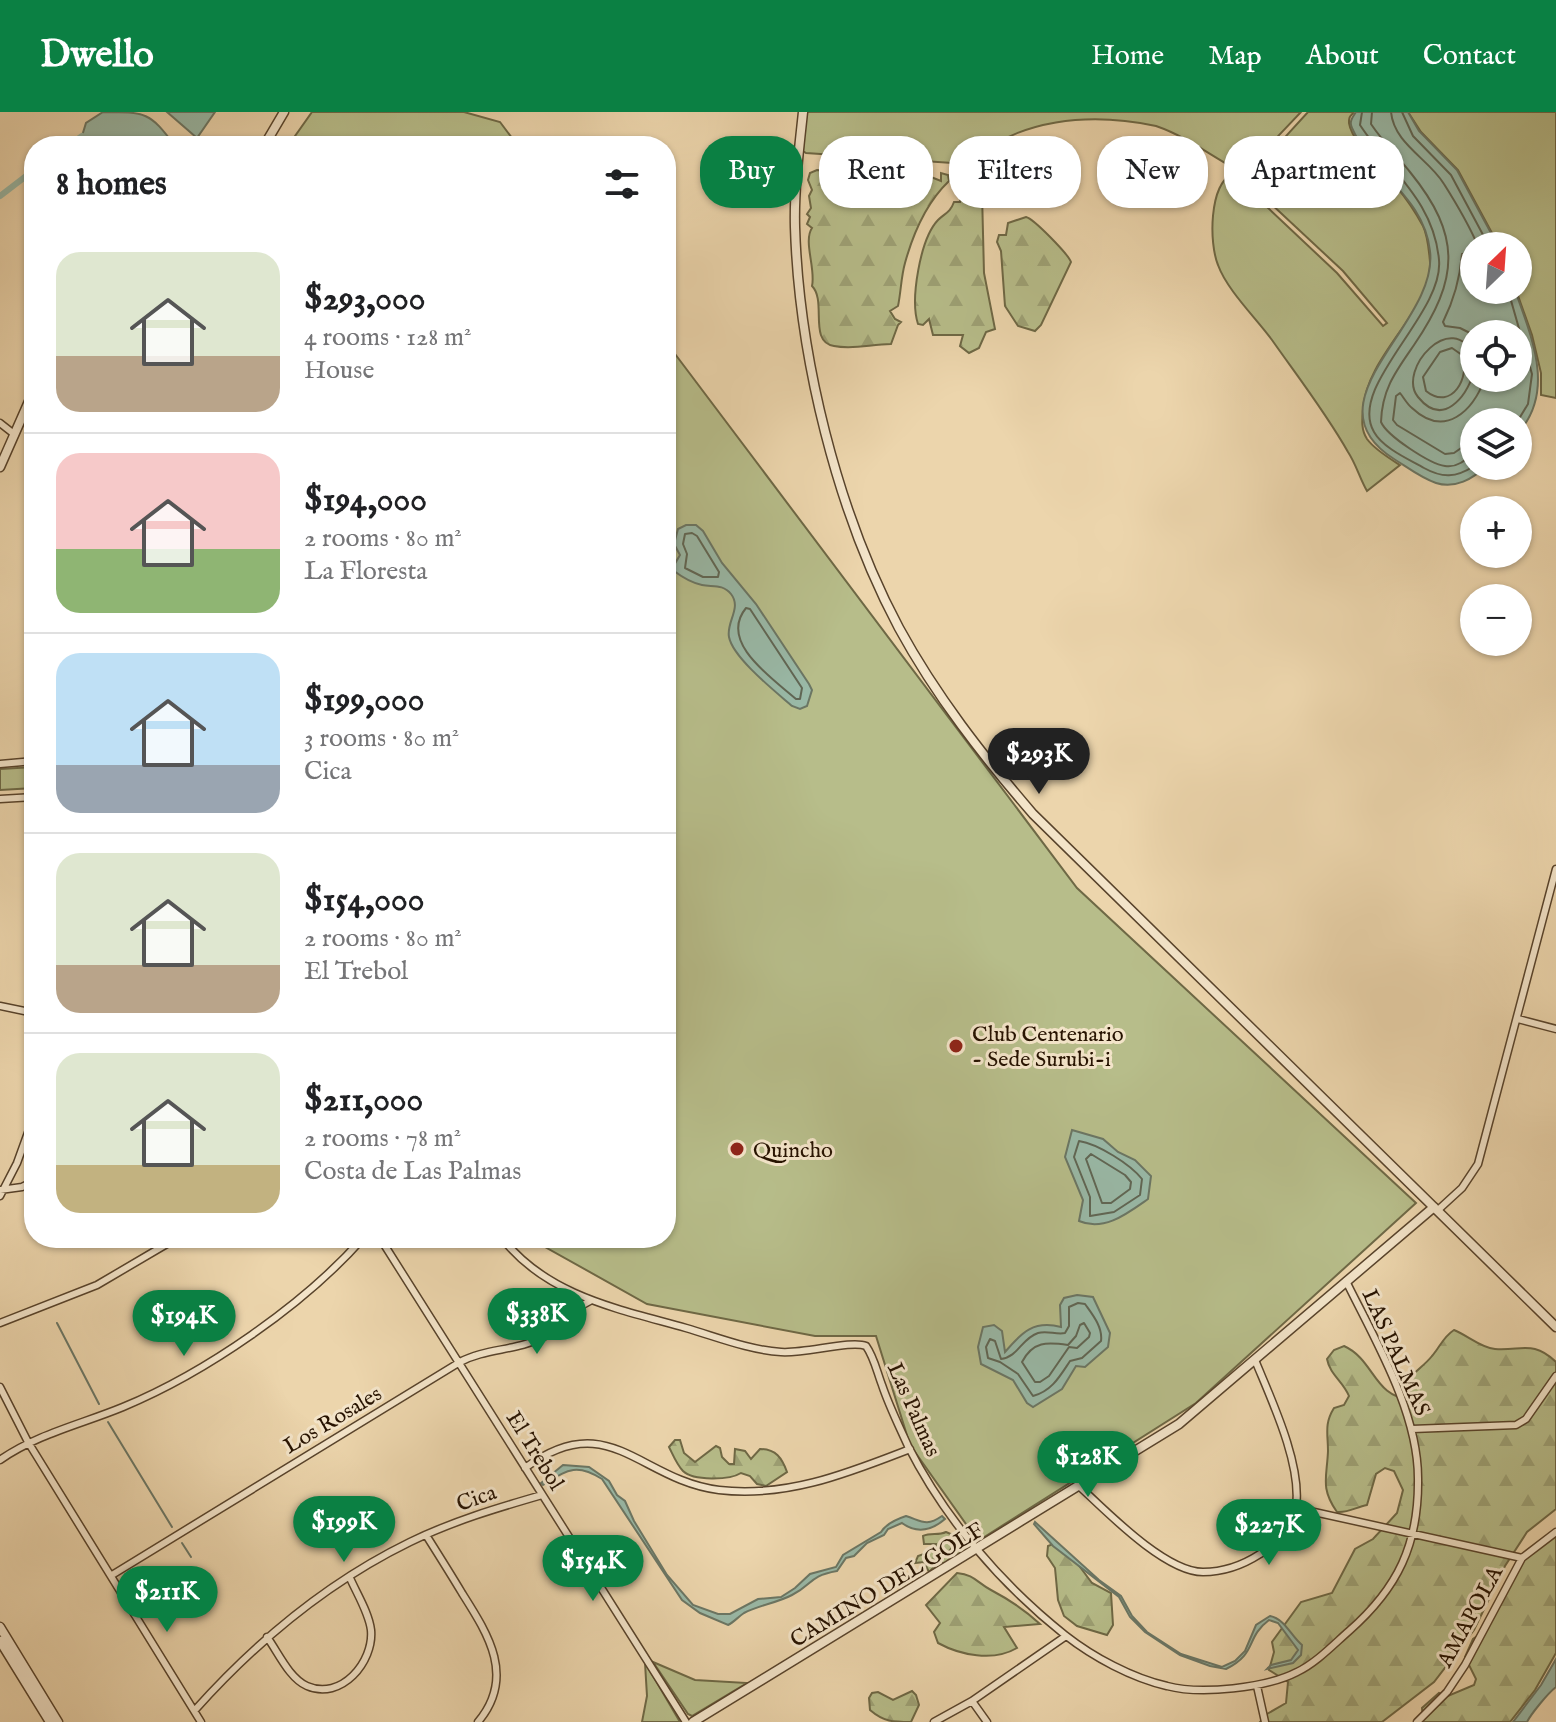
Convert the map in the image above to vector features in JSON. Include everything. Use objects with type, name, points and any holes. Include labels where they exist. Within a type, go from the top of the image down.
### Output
[{"type":"street","points":[[270,136],[284,112]]},
{"type":"street","points":[[803,112],[795,226],[810,362],[837,473],[865,554],[900,629],[978,749],[1033,814],[1556,1327]]},
{"type":"street","points":[[0,467],[24,412]]},
{"type":"street","points":[[0,423],[14,434]]},
{"type":"street","points":[[0,764],[24,762]]},
{"type":"street","points":[[0,799],[24,798]]},
{"type":"street","points":[[1436,1209],[1462,1188],[1478,1164],[1556,869]]},
{"type":"street","points":[[0,1006],[24,1011]]},
{"type":"street","points":[[1518,1019],[1556,1029]]},
{"type":"street","points":[[1,1192],[24,1144]]},
{"type":"street","points":[[1,1192],[24,1184]]},
{"type":"street","name":"CAMINO DEL GOLF","points":[[693,1722],[1179,1424],[1346,1281],[1436,1209]]},
{"type":"street","points":[[0,1323],[97,1285],[162,1248]]},
{"type":"street","points":[[0,1460],[28,1442],[125,1406],[161,1389],[228,1350],[308,1290],[352,1248]]},
{"type":"street","name":"El Trebol","points":[[386,1248],[686,1722]]},
{"type":"street","name":"Las Palmas","points":[[511,1248],[536,1272],[590,1301],[763,1350],[804,1352],[861,1344],[869,1350],[910,1449],[946,1509],[977,1550],[1066,1636]]},
{"type":"street","name":"LAS PALMAS","points":[[1066,1636],[1112,1664],[1170,1687],[1257,1686],[1298,1672],[1363,1618],[1392,1586],[1404,1562],[1413,1532],[1418,1475],[1412,1429],[1379,1346],[1346,1281]]},
{"type":"street","points":[[569,1292],[574,1298],[576,1310]]},
{"type":"street","name":"Los Rosales","points":[[112,1575],[460,1362],[473,1355],[533,1342],[558,1328],[590,1301]]},
{"type":"street","points":[[1079,1486],[1118,1522],[1161,1556],[1181,1567],[1202,1572],[1230,1569],[1267,1551],[1287,1529],[1296,1508],[1296,1485],[1286,1442],[1255,1360]]},
{"type":"street","points":[[1412,1429],[1516,1425],[1526,1419],[1556,1376]]},
{"type":"street","points":[[0,1387],[28,1442],[201,1722]]},
{"type":"street","points":[[525,1468],[562,1447],[595,1443],[632,1454],[682,1482],[717,1490],[761,1491],[823,1481],[910,1449]]},
{"type":"street","name":"Cica","points":[[195,1710],[228,1673],[267,1637],[350,1578],[426,1535],[476,1514],[542,1495]]},
{"type":"street","points":[[1296,1508],[1522,1558]]},
{"type":"street","name":"AMAPOLA","points":[[1417,1722],[1447,1692],[1465,1665],[1522,1558],[1556,1532]]},
{"type":"street","points":[[426,1535],[484,1628],[494,1652],[496,1685],[490,1705],[478,1722]]},
{"type":"street","points":[[267,1637],[292,1673],[306,1686],[330,1688],[347,1680],[367,1658],[371,1645],[371,1629],[350,1578]]},
{"type":"street","points":[[0,1627],[58,1722]]},
{"type":"street","points":[[934,1722],[972,1701],[1066,1636]]},
{"type":"street","points":[[0,1641],[50,1722]]},
{"type":"street","points":[[1257,1686],[1265,1722]]},
{"type":"street","points":[[972,1701],[987,1722]]},
{"type":"green space","points":[[312,112],[464,112],[500,122],[510,136],[295,136]]},
{"type":"green space","points":[[805,112],[1301,112],[1278,136],[1224,136],[1224,162],[1208,153],[1208,136],[1178,136],[1156,126],[1106,120],[1056,122],[1012,136],[949,136],[949,163],[933,162],[933,136],[819,136],[819,154],[803,151]]},
{"type":"green space","points":[[1308,112],[1354,112],[1349,123],[1354,136],[1286,136]]},
{"type":"green space","points":[[1408,112],[1556,112],[1556,398],[1541,395],[1541,373],[1532,335],[1532,320],[1527,320],[1521,304],[1532,304],[1532,232],[1491,232],[1458,170],[1421,132]]},
{"type":"green space","points":[[819,170],[819,208],[929,208],[908,252],[898,306],[890,311],[901,322],[891,344],[841,347],[826,343],[822,337],[818,301],[812,286],[809,240],[812,228],[807,224],[810,217],[807,214],[811,208],[810,173]]},
{"type":"green space","points":[[941,173],[948,175],[949,181],[933,201],[933,178],[941,181]]},
{"type":"green space","points":[[1224,180],[1224,208],[1268,208],[1337,273],[1383,326],[1387,323],[1343,271],[1276,208],[1404,208],[1404,197],[1426,234],[1430,262],[1428,280],[1411,316],[1386,351],[1367,389],[1362,421],[1367,439],[1400,465],[1367,491],[1351,457],[1321,409],[1222,274],[1215,255],[1212,230],[1215,202]]},
{"type":"green space","points":[[951,208],[982,208],[984,273],[995,329],[986,332],[979,348],[969,353],[960,346],[963,335],[933,335],[929,319],[923,325],[918,324],[916,313],[918,270],[926,241],[938,220]]},
{"type":"green space","points":[[1026,217],[1050,237],[1071,262],[1041,325],[1035,331],[1018,326],[1005,306],[1001,251],[997,242],[999,235],[1006,235],[1008,223]]},
{"type":"green space","name":"Club Centenario - Sede Surubi-i","points":[[676,355],[1077,888],[1416,1203],[1196,1403],[978,1541],[910,1445],[876,1336],[815,1336],[647,1304],[547,1248],[676,1248]]},
{"type":"green space","points":[[24,768],[24,789],[0,790],[0,769]]},
{"type":"green space","points":[[1454,1330],[1490,1348],[1534,1349],[1556,1362],[1556,1509],[1527,1532],[1505,1566],[1474,1630],[1434,1682],[1382,1722],[1260,1722],[1286,1703],[1288,1682],[1269,1670],[1274,1652],[1272,1642],[1301,1602],[1332,1593],[1355,1549],[1373,1539],[1397,1513],[1403,1490],[1394,1471],[1385,1468],[1376,1474],[1367,1505],[1337,1512],[1332,1504],[1326,1482],[1328,1424],[1334,1408],[1344,1405],[1349,1396],[1327,1359],[1334,1350],[1344,1346],[1362,1360],[1389,1392],[1412,1400],[1407,1381]]},
{"type":"green space","points":[[675,1440],[680,1440],[684,1453],[695,1462],[716,1446],[729,1464],[734,1464],[735,1449],[745,1451],[751,1459],[760,1449],[774,1453],[787,1472],[766,1486],[741,1473],[720,1478],[695,1477],[683,1471],[675,1460],[669,1447]]},
{"type":"green space","points":[[946,1532],[960,1538],[950,1550],[966,1545],[969,1551],[960,1559],[950,1557],[946,1565],[940,1561],[929,1572],[924,1562],[915,1563],[918,1556],[935,1550],[936,1544],[924,1544],[923,1536]]},
{"type":"green space","points":[[1556,1534],[1556,1653],[1535,1690],[1510,1722],[1423,1722],[1422,1708],[1439,1693],[1448,1696],[1474,1685],[1476,1679],[1465,1657],[1473,1639],[1486,1630],[1519,1562]]},
{"type":"green space","points":[[1053,1544],[1071,1555],[1092,1583],[1111,1593],[1113,1625],[1107,1635],[1077,1626],[1064,1616],[1058,1600],[1055,1568],[1047,1556],[1048,1546]]},
{"type":"green space","points":[[957,1573],[972,1577],[1017,1605],[1040,1624],[1004,1627],[1017,1648],[998,1655],[966,1654],[938,1643],[934,1632],[940,1623],[926,1605]]},
{"type":"green space","points":[[653,1662],[695,1680],[747,1683],[692,1716]]},
{"type":"green space","points":[[645,1663],[680,1722],[642,1722],[647,1696]]},
{"type":"green space","points":[[912,1691],[919,1705],[911,1722],[889,1720],[870,1710],[872,1693],[878,1692],[893,1700]]},
{"type":"water","points":[[103,112],[138,114],[153,120],[167,136],[82,136],[86,123]]},
{"type":"water","points":[[167,112],[215,112],[198,136]]},
{"type":"water","points":[[1356,112],[1408,112],[1419,131],[1457,170],[1490,232],[1460,232],[1460,304],[1520,304],[1526,320],[1460,320],[1460,392],[1532,392],[1532,340],[1538,381],[1532,409],[1460,408],[1460,480],[1467,480],[1457,484],[1443,485],[1430,481],[1394,459],[1370,436],[1362,412],[1368,387],[1415,307],[1427,279],[1430,251],[1426,232],[1404,195],[1404,136],[1357,136],[1351,120]]},
{"type":"water","points":[[696,525],[703,531],[722,563],[756,604],[809,684],[812,690],[807,706],[800,709],[792,706],[738,655],[729,637],[735,605],[731,594],[721,587],[695,583],[676,572],[680,555],[676,548],[678,529]]},
{"type":"water","points":[[1072,1130],[1103,1139],[1118,1152],[1135,1160],[1151,1176],[1148,1199],[1107,1223],[1079,1221],[1083,1200],[1065,1157]]},
{"type":"water","points":[[1077,1295],[1093,1297],[1110,1333],[1108,1347],[1085,1367],[1076,1366],[1062,1389],[1033,1407],[1027,1403],[1013,1380],[981,1364],[978,1347],[983,1327],[994,1325],[1002,1331],[1005,1352],[1029,1329],[1043,1325],[1061,1327],[1060,1305],[1064,1298]]},
{"type":"water","points":[[563,1465],[589,1467],[609,1481],[617,1495],[625,1501],[667,1575],[693,1605],[718,1614],[730,1614],[758,1599],[781,1597],[810,1574],[836,1567],[843,1555],[906,1516],[928,1522],[942,1516],[945,1519],[924,1530],[902,1523],[888,1529],[854,1556],[846,1558],[837,1571],[816,1578],[786,1598],[744,1613],[728,1625],[700,1613],[682,1600],[602,1479],[585,1471],[571,1470],[543,1485],[541,1483]]},
{"type":"water","points":[[1035,1522],[1121,1596],[1132,1616],[1147,1632],[1181,1654],[1222,1667],[1235,1661],[1245,1651],[1256,1625],[1270,1616],[1284,1624],[1302,1645],[1301,1655],[1293,1663],[1267,1669],[1291,1660],[1298,1650],[1278,1623],[1269,1620],[1243,1657],[1226,1669],[1180,1655],[1145,1632],[1130,1617],[1119,1597],[1053,1546]]},
{"type":"water","points":[[1556,1659],[1556,1687],[1527,1722],[1513,1722],[1541,1685]]},
{"type":"waterway","points":[[0,196],[24,178]]},
{"type":"waterway","points":[[57,1323],[99,1404]]},
{"type":"waterway","points":[[108,1422],[172,1527]]},
{"type":"waterway","points":[[182,1543],[191,1557]]},
{"type":"place","name":"Club Centenario - Sede Surubi-i","points":[[956,1046]]},
{"type":"place","name":"Quincho","points":[[737,1149]]}]
